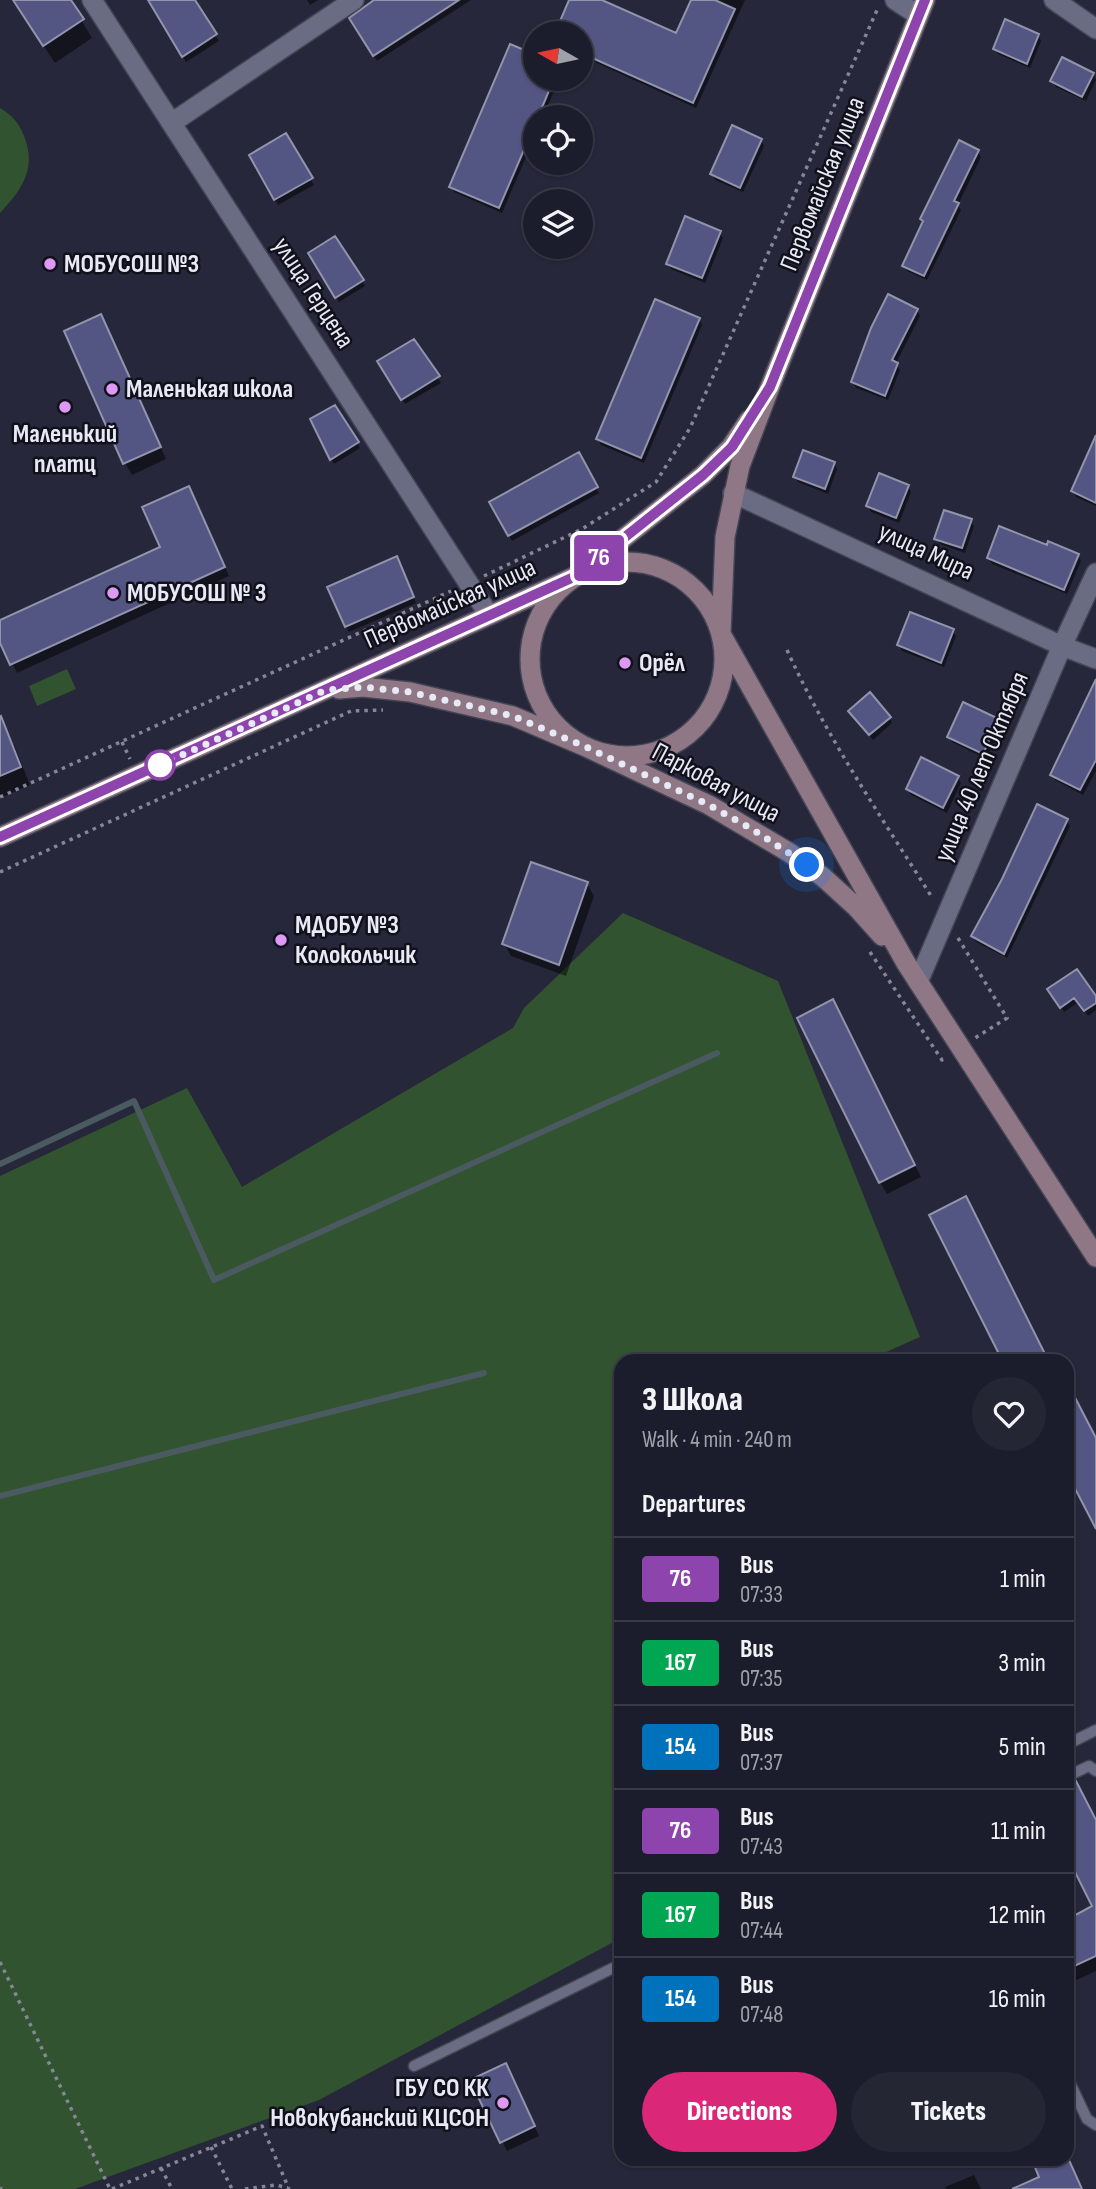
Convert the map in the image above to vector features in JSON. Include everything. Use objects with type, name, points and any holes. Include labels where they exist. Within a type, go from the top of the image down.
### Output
[{"type":"main road","name":"Первомайская улица","points":[[721,634],[725,537],[740,466],[921,8]]},
{"type":"main road","name":"Первомайская улица","points":[[0,837],[576,576],[703,475],[732,447],[770,387]]},
{"type":"main road","points":[[625,562],[650,565],[674,574],[695,590],[711,611],[721,634],[724,663],[719,691],[706,716],[686,736],[662,750],[634,756],[606,754],[586,747],[569,737],[550,718],[536,695],[530,669],[531,642],[540,616],[555,594],[576,576],[599,566],[625,562]]},
{"type":"main road","name":"Парковая улица","points":[[721,634],[906,963],[1096,1257]]},
{"type":"main road","name":"Первомайская улица","points":[[326,690],[363,687],[410,692],[513,716],[586,747]]},
{"type":"main road","name":"Парковая улица","points":[[586,747],[709,805],[790,853],[823,877],[856,907],[906,963]]},
{"type":"street","name":"улица Герцена","points":[[92,0],[489,615]]},
{"type":"street","points":[[173,122],[354,0]]},
{"type":"street","points":[[895,0],[921,8]]},
{"type":"street","points":[[1054,0],[1096,29]]},
{"type":"street","name":"улица Мира","points":[[733,493],[1062,646],[1096,659]]},
{"type":"street","name":"улица 40 лет Октября","points":[[918,982],[1096,573]]},
{"type":"lane","points":[[1074,1741],[1096,1730]]},
{"type":"lane","points":[[1074,1773],[1089,1766],[1096,1771]]},
{"type":"lane","points":[[414,2066],[614,1967]]},
{"type":"lane","points":[[1074,2092],[1087,2119],[1096,2124]]},
{"type":"path","points":[[0,797],[582,529],[656,482],[690,428],[882,0]]},
{"type":"path","points":[[787,650],[846,760],[1007,1018],[942,1059],[865,945]]},
{"type":"path","points":[[0,872],[351,711],[388,710]]},
{"type":"path","points":[[0,1962],[111,2189],[262,2126],[289,2188]]},
{"type":"path","points":[[211,2147],[232,2189]]},
{"type":"path","points":[[161,2168],[172,2189]]},
{"type":"path","points":[[246,2189],[276,2185],[289,2188]]},
{"type":"green space","points":[[0,108],[20,127],[29,158],[21,187],[0,213]]},
{"type":"green space","points":[[67,669],[76,689],[37,706],[29,686]]},
{"type":"green space","points":[[623,913],[778,981],[920,1337],[882,1354],[614,1354],[614,1942],[319,2100],[75,2189],[0,2189],[0,1176],[187,1088],[242,1187],[513,1028],[524,1008]]},
{"type":"building","points":[[13,0],[71,0],[84,19],[43,46]]},
{"type":"building","points":[[148,0],[195,0],[217,34],[182,57]]},
{"type":"building","points":[[374,0],[459,0],[373,56],[349,18]]},
{"type":"building","points":[[569,0],[602,0],[676,33],[691,0],[715,0],[735,9],[693,103],[593,58],[593,21],[560,21]]},
{"type":"building","points":[[1005,19],[1039,34],[1027,64],[993,49]]},
{"type":"building","points":[[510,44],[523,50],[523,91],[549,91],[543,105],[523,105],[523,152],[499,208],[449,187]]},
{"type":"building","points":[[1062,57],[1094,73],[1082,97],[1050,81]]},
{"type":"building","points":[[732,125],[762,139],[740,188],[710,174]]},
{"type":"building","points":[[286,133],[313,178],[274,200],[249,155]]},
{"type":"building","points":[[959,140],[979,150],[954,201],[959,203],[924,276],[902,266],[923,221],[920,219]]},
{"type":"building","points":[[685,216],[721,231],[702,278],[666,264]]},
{"type":"building","points":[[335,236],[364,280],[335,298],[308,253]]},
{"type":"building","points":[[888,294],[918,309],[892,360],[898,363],[885,396],[851,382],[871,328]]},
{"type":"building","points":[[655,299],[700,318],[641,458],[596,439]]},
{"type":"building","name":"Маленькая школа","points":[[101,314],[161,447],[123,464],[64,331]]},
{"type":"building","points":[[414,339],[440,376],[401,400],[377,361]]},
{"type":"building","points":[[335,405],[359,442],[330,460],[310,419]]},
{"type":"building","points":[[1096,435],[1096,503],[1071,491]]},
{"type":"building","points":[[803,450],[835,462],[825,489],[793,477]]},
{"type":"building","points":[[579,452],[598,487],[508,536],[489,502]]},
{"type":"building","points":[[879,473],[909,485],[896,518],[866,506]]},
{"type":"building","name":"МОБУСОШ № 3","points":[[189,486],[225,567],[10,665],[0,643],[0,620],[160,547],[142,507]]},
{"type":"building","points":[[944,510],[972,519],[962,548],[934,539]]},
{"type":"building","points":[[999,526],[1079,554],[1064,590],[987,558]]},
{"type":"building","points":[[397,556],[414,597],[345,627],[327,587]]},
{"type":"building","points":[[910,612],[954,629],[941,663],[897,645]]},
{"type":"building","points":[[1096,679],[1096,760],[1080,790],[1050,775]]},
{"type":"building","points":[[870,692],[891,717],[869,735],[848,711]]},
{"type":"building","points":[[963,702],[999,719],[983,754],[947,737]]},
{"type":"building","points":[[0,717],[21,767],[0,776]]},
{"type":"building","points":[[921,757],[959,776],[943,808],[906,789]]},
{"type":"building","points":[[1037,804],[1068,819],[1004,954],[971,936],[1002,879]]},
{"type":"building","points":[[531,862],[588,882],[559,965],[502,944]]},
{"type":"building","points":[[1077,969],[1096,996],[1096,1003],[1084,1011],[1074,998],[1060,1008],[1047,989]]},
{"type":"building","points":[[833,999],[915,1165],[879,1183],[797,1018]]},
{"type":"building","points":[[966,1196],[1045,1354],[999,1354],[929,1215]]},
{"type":"building","points":[[1074,1396],[1096,1438],[1096,1529],[1074,1487]]},
{"type":"building","points":[[1076,1781],[1096,1820],[1096,1956],[1074,1966],[1074,1916],[1092,1906],[1074,1870]]},
{"type":"building","name":"ГБУ СО КК Новокубанский КЦСОН","points":[[506,2063],[535,2126],[500,2143],[470,2080]]},
{"type":"building","points":[[1034,2166],[1072,2166],[1082,2189],[1012,2189],[1039,2177]]},
{"type":"waterway","points":[[0,1164],[134,1101],[214,1280],[717,1053]]},
{"type":"waterway","points":[[0,1496],[484,1373]]},
{"type":"bus line","name":"76","points":[[0,837],[576,576],[703,475],[732,447],[770,387],[925,0]]},
{"type":"place","name":"МОБУСОШ №3","points":[[50,264]]},
{"type":"place","name":"Маленькая школа","points":[[112,389]]},
{"type":"place","name":"Маленький платц","points":[[65,407]]},
{"type":"place","name":"МОБУСОШ № 3","points":[[113,593]]},
{"type":"place","name":"Орёл","points":[[625,663]]},
{"type":"place","name":"МДОБУ №3 Колокольчик","points":[[281,940]]},
{"type":"place","name":"ГБУ СО КК Новокубанский КЦСОН","points":[[503,2103]]},
{"type":"route","points":[[160,765],[326,690],[363,687],[410,692],[513,716],[586,747],[709,805],[807,865]]}]
